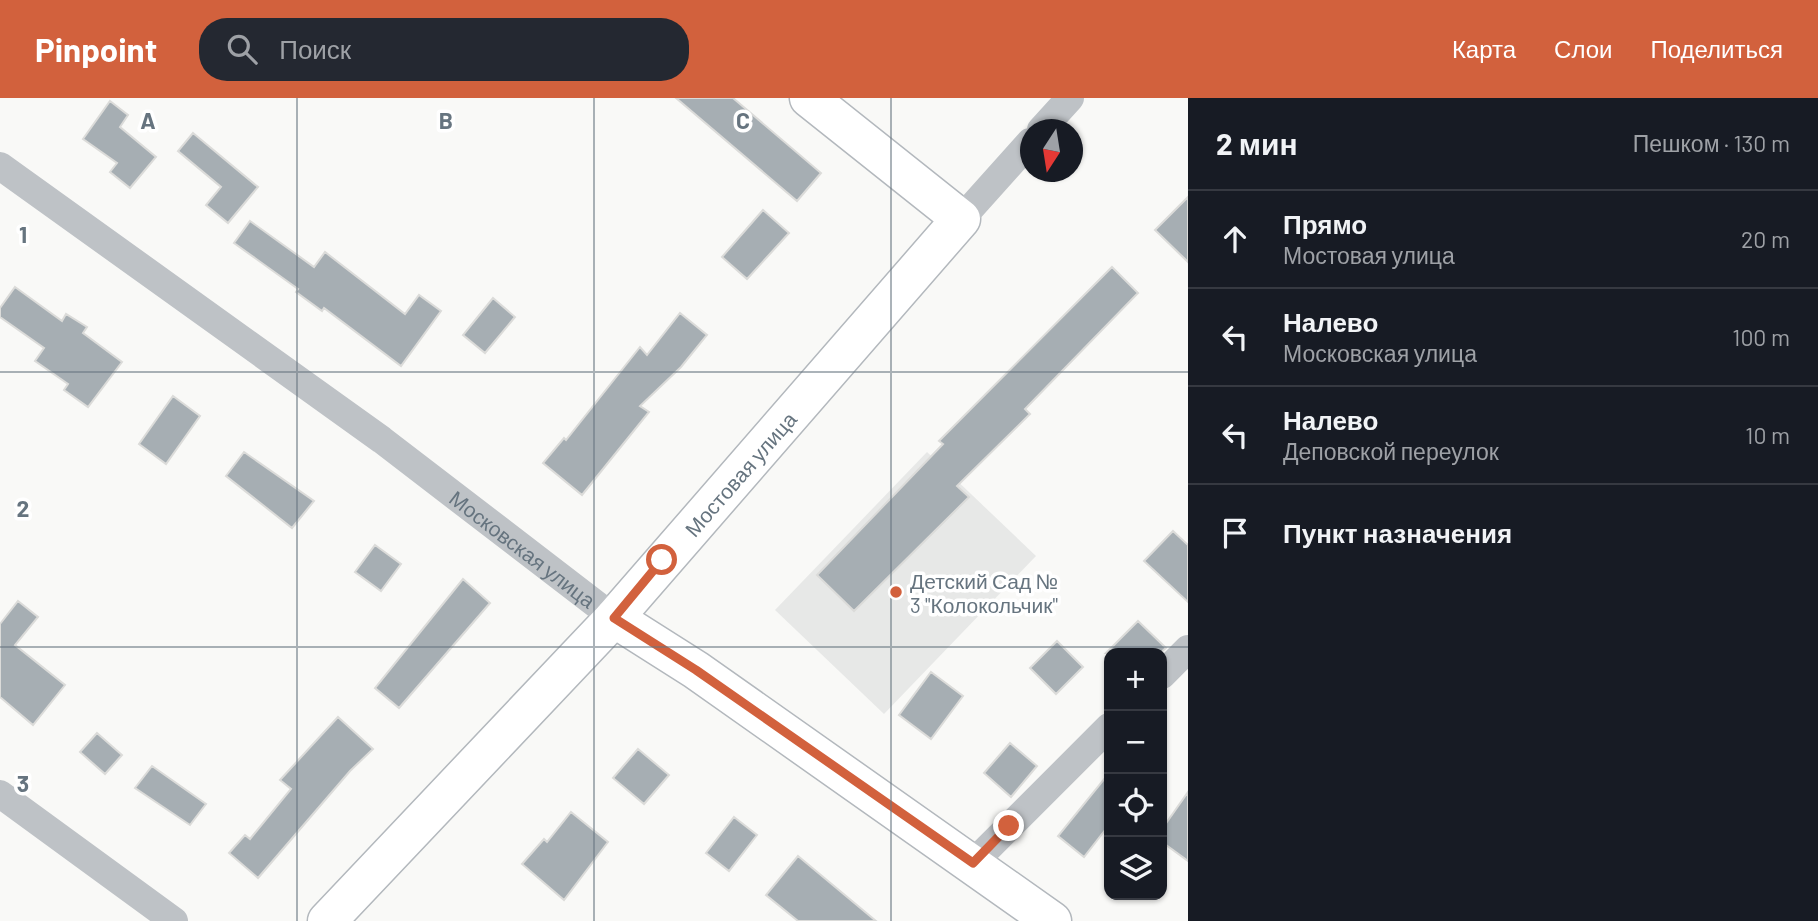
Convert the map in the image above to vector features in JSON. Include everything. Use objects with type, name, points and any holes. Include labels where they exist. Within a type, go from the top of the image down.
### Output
[{"type":"main road","points":[[809,98],[961,219]]},
{"type":"main road","name":"Мостовая улица","points":[[327,921],[614,618],[961,219]]},
{"type":"main road","name":"Московская улица","points":[[614,618],[696,670],[1052,921]]},
{"type":"street","points":[[1051,119],[1070,98]]},
{"type":"street","name":"Мостовая улица","points":[[961,219],[1020,154]]},
{"type":"street","name":"Московская улица","points":[[0,166],[382,440],[614,618]]},
{"type":"street","points":[[1167,670],[1188,649]]},
{"type":"street","points":[[973,863],[1104,732]]},
{"type":"street","points":[[0,794],[174,921]]},
{"type":"shaded area","name":"Детский Сад № 3 \"Колокольчик\"","points":[[927,452],[1036,556],[884,714],[775,610]]},
{"type":"building","points":[[676,98],[733,98],[821,173],[797,201]]},
{"type":"building","points":[[110,101],[128,115],[120,127],[156,157],[130,188],[110,172],[117,163],[83,139]]},
{"type":"building","points":[[193,133],[258,187],[228,223],[206,205],[221,187],[178,151]]},
{"type":"building","points":[[1188,197],[1188,262],[1155,230]]},
{"type":"building","points":[[763,210],[789,233],[747,279],[722,257]]},
{"type":"building","points":[[250,221],[314,267],[325,252],[405,314],[419,295],[441,311],[401,366],[324,308],[322,311],[296,292],[298,289],[234,243]]},
{"type":"building","points":[[1112,267],[1138,293],[1025,409],[1030,414],[957,486],[969,497],[854,611],[817,575],[943,444],[939,441]]},
{"type":"building","points":[[15,287],[62,321],[66,314],[87,327],[83,333],[122,362],[88,407],[64,390],[68,384],[35,361],[44,348],[0,317],[0,308]]},
{"type":"building","points":[[493,298],[515,317],[485,353],[463,335]]},
{"type":"building","points":[[680,313],[707,335],[681,367],[640,406],[649,412],[582,495],[543,463],[564,438],[566,440],[640,347],[647,355]]},
{"type":"building","points":[[173,396],[200,416],[166,464],[139,444]]},
{"type":"building","points":[[244,452],[314,501],[292,528],[226,476]]},
{"type":"building","points":[[1173,531],[1188,545],[1188,602],[1144,561]]},
{"type":"building","points":[[375,545],[401,564],[381,591],[355,572]]},
{"type":"building","points":[[463,579],[490,603],[399,708],[375,688]]},
{"type":"building","points":[[18,601],[38,617],[15,645],[65,685],[33,725],[0,697],[0,624]]},
{"type":"building","points":[[1138,621],[1166,648],[1111,648]]},
{"type":"building","points":[[1057,641],[1083,667],[1056,694],[1030,668]]},
{"type":"building","points":[[931,672],[963,696],[931,739],[899,715]]},
{"type":"building","points":[[338,717],[373,749],[350,771],[258,878],[229,853],[245,835],[250,839],[291,789],[280,780]]},
{"type":"building","points":[[97,733],[122,755],[105,774],[80,752]]},
{"type":"building","points":[[1010,743],[1037,766],[1011,797],[984,773]]},
{"type":"building","points":[[638,749],[669,775],[644,804],[613,778]]},
{"type":"building","points":[[152,766],[206,804],[190,825],[135,788]]},
{"type":"building","points":[[1104,779],[1104,831],[1084,857],[1058,836]]},
{"type":"building","points":[[1188,792],[1188,861],[1167,846],[1167,822]]},
{"type":"building","points":[[571,812],[608,842],[564,900],[522,864],[544,839],[547,842]]},
{"type":"building","points":[[734,817],[757,835],[729,871],[706,853]]},
{"type":"building","points":[[798,856],[876,921],[798,921],[766,895]]},
{"type":"place","name":"Детский Сад № 3 \"Колокольчик\"","points":[[896,592]]},
{"type":"route","points":[[662,560],[614,618],[696,670],[973,863],[1009,826]]}]
